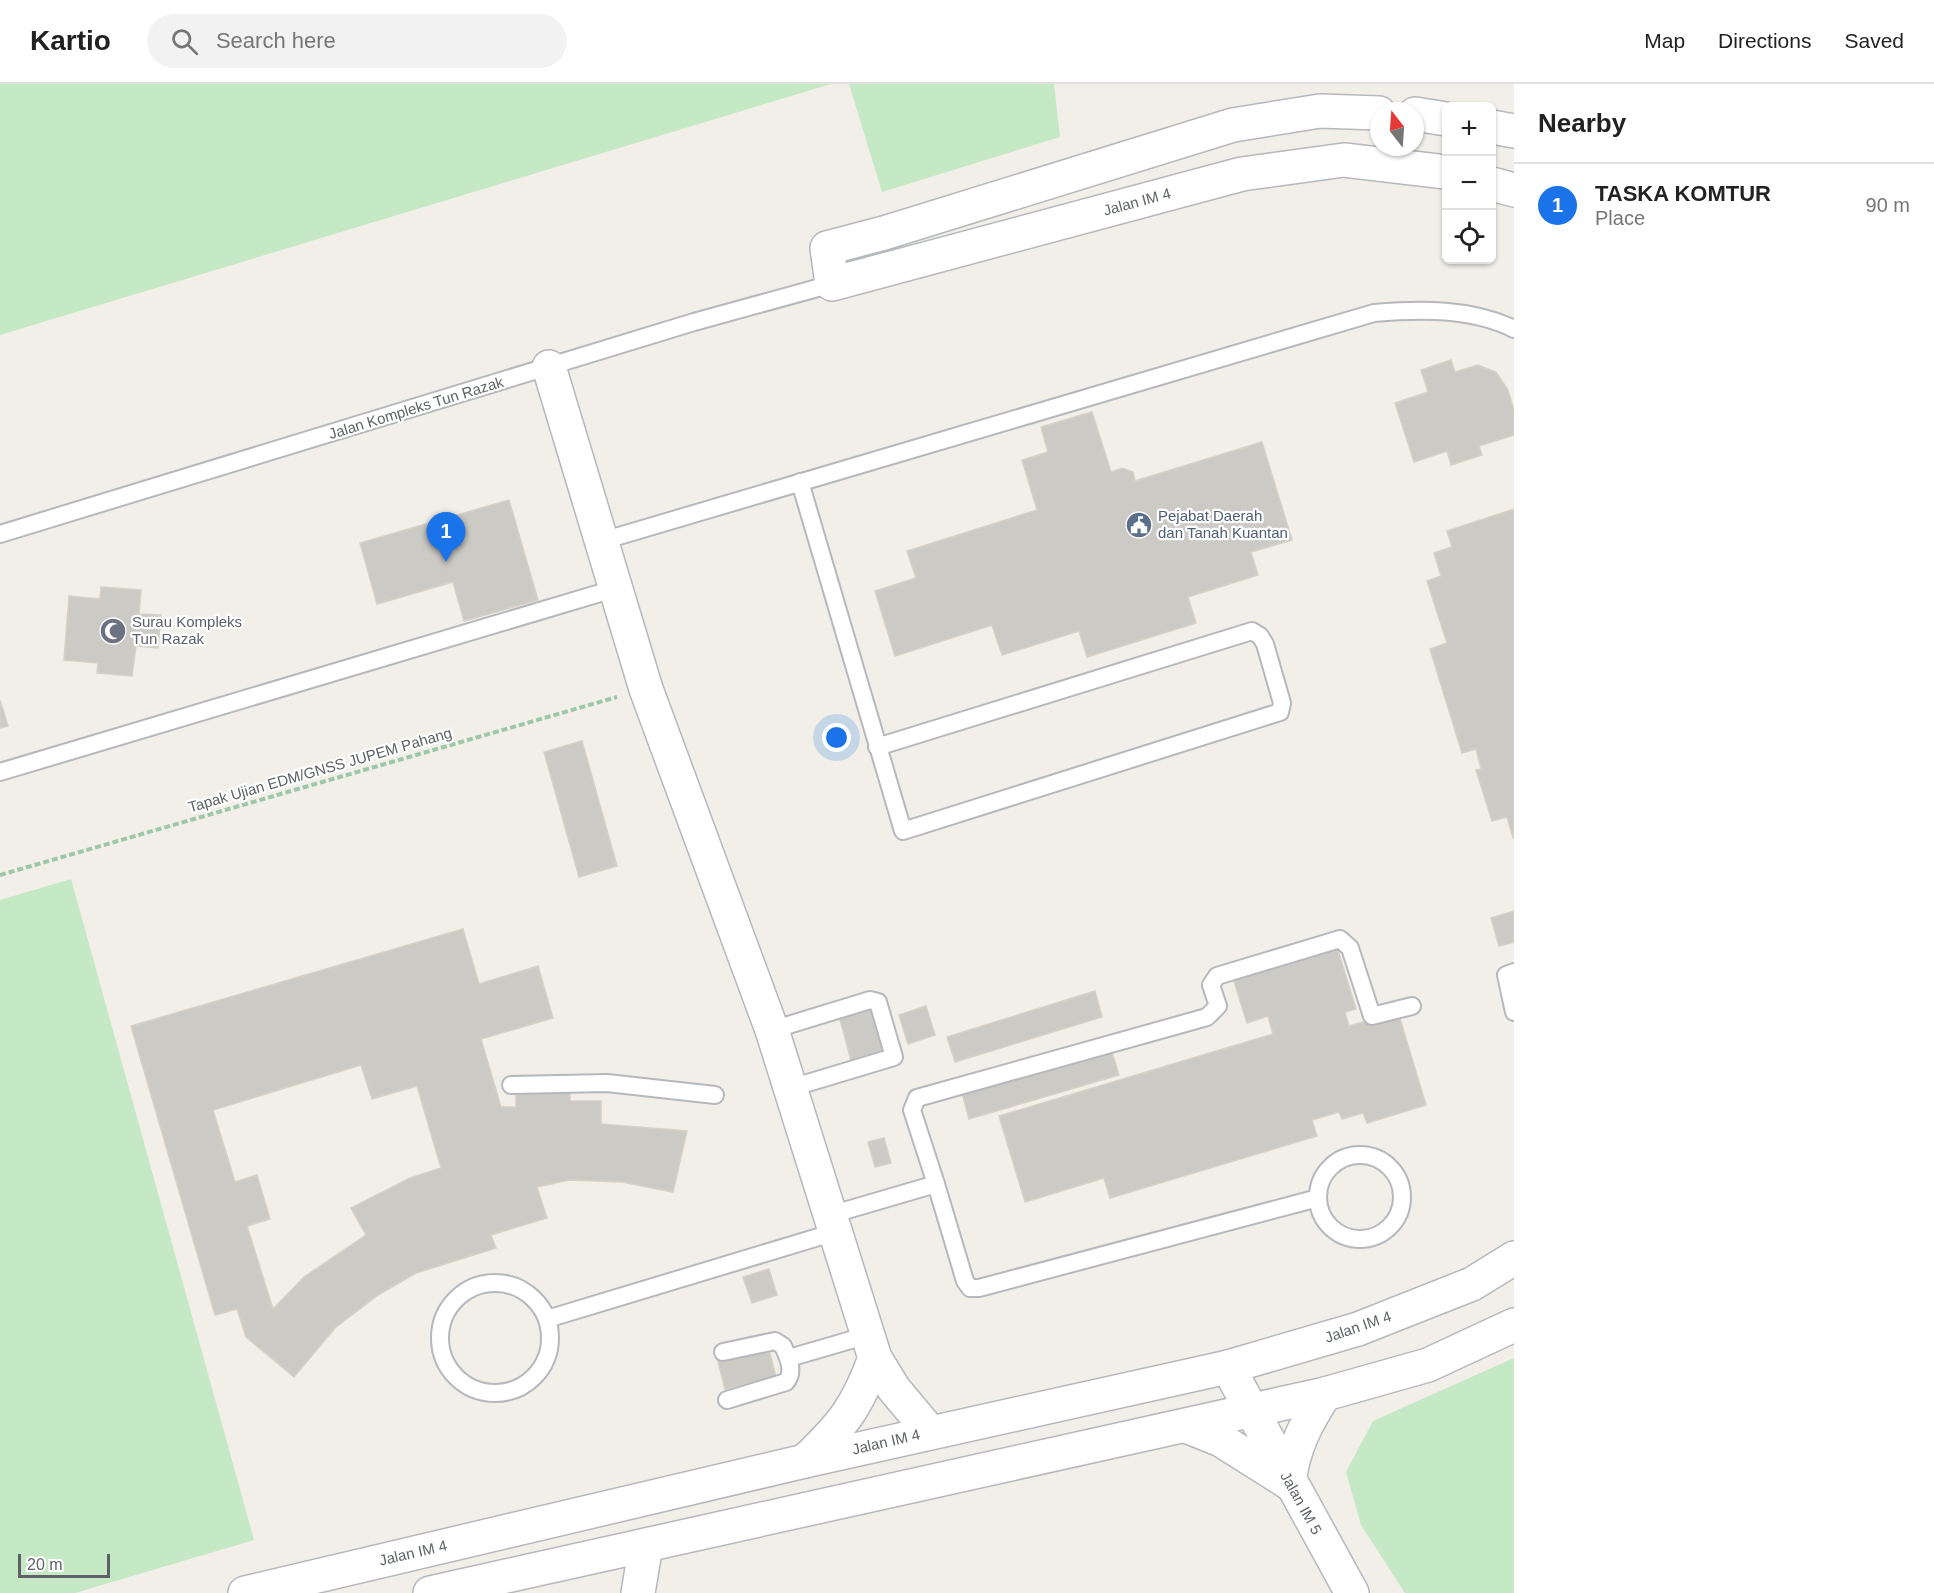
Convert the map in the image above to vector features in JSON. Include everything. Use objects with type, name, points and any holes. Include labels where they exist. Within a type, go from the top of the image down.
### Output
[{"type":"street","points":[[832,284],[827,248],[884,233],[1233,125],[1320,111],[1370,113]]},
{"type":"street","points":[[1424,115],[1442,118]]},
{"type":"street","points":[[1496,128],[1514,131]]},
{"type":"street","name":"Jalan IM 4","points":[[832,284],[1242,174],[1344,160],[1442,172]]},
{"type":"street","points":[[1496,185],[1514,190]]},
{"type":"street","points":[[549,367],[646,688],[772,1030],[871,1347],[894,1389],[930,1432]]},
{"type":"street","name":"Jalan IM 4","points":[[245,1593],[320,1584],[805,1461],[1227,1367],[1358,1329],[1472,1284],[1514,1258]]},
{"type":"street","points":[[430,1593],[1325,1394],[1428,1365],[1514,1325]]},
{"type":"street","points":[[805,1461],[837,1431],[850,1414],[863,1391],[871,1347]]},
{"type":"street","name":"Jalan IM 5","points":[[1227,1367],[1289,1483],[1352,1593]]},
{"type":"street","points":[[1186,1426],[1221,1440],[1289,1483],[1292,1456],[1299,1439],[1325,1394]]},
{"type":"street","points":[[638,1593],[646,1545]]},
{"type":"lane","name":"Jalan Kompleks Tun Razak","points":[[0,534],[694,322],[832,284]]},
{"type":"lane","points":[[602,541],[1374,313],[1427,309],[1478,318],[1514,329]]},
{"type":"lane","points":[[800,482],[877,747],[903,831],[1280,712],[1282,703],[1265,644],[1260,636],[1252,632],[877,747]]},
{"type":"lane","points":[[0,772],[617,588]]},
{"type":"lane","points":[[1318,1198],[979,1288],[970,1288],[965,1281],[912,1110],[917,1098],[1207,1017],[1218,1006],[1211,985],[1217,976],[1340,939],[1350,948],[1372,1016],[1412,1006]]},
{"type":"lane","points":[[1514,972],[1506,975],[1505,981],[1514,1012]]},
{"type":"lane","points":[[772,1030],[870,1000],[876,999],[878,1002],[894,1057],[790,1088]]},
{"type":"lane","points":[[511,1086],[607,1083],[716,1095]]},
{"type":"lane","points":[[1360,1154],[1373,1156],[1390,1166],[1401,1183],[1403,1196],[1401,1209],[1391,1226],[1374,1237],[1361,1239],[1348,1237],[1326,1222],[1318,1198],[1319,1184],[1335,1163],[1360,1154]]},
{"type":"lane","points":[[547,1319],[832,1223],[936,1184]]},
{"type":"lane","points":[[510,1285],[524,1291],[536,1302],[547,1319],[550,1346],[546,1361],[526,1385],[512,1391],[496,1394],[466,1386],[454,1376],[445,1362],[440,1340],[444,1317],[452,1303],[464,1293],[478,1286],[510,1285]]},
{"type":"lane","points":[[723,1352],[775,1341],[783,1346],[789,1358],[790,1377],[786,1383],[728,1400]]},
{"type":"lane","points":[[789,1358],[871,1347]]},
{"type":"path","name":"Tapak Ujian EDM/GNSS JUPEM Pahang","points":[[0,875],[646,688]]},
{"type":"green space","points":[[0,84],[831,84],[0,335]]},
{"type":"green space","points":[[849,84],[1054,84],[1060,137],[882,192]]},
{"type":"green space","points":[[71,879],[254,1540],[75,1593],[0,1593],[0,900]]},
{"type":"green space","points":[[1514,1358],[1514,1593],[1405,1593],[1361,1525],[1346,1472],[1373,1421]]},
{"type":"building","points":[[1451,360],[1455,372],[1478,365],[1496,372],[1508,390],[1514,411],[1514,435],[1479,446],[1482,455],[1451,465],[1447,451],[1414,462],[1395,403],[1428,392],[1421,370]]},
{"type":"building","name":"Pejabat Daerah dan Tanah Kuantan","points":[[1092,412],[1111,472],[1122,468],[1133,472],[1135,481],[1262,442],[1292,540],[1251,552],[1258,575],[1188,597],[1196,623],[1087,657],[1079,631],[1002,655],[992,625],[895,656],[875,591],[916,578],[907,551],[1037,510],[1022,460],[1048,452],[1041,427]]},
{"type":"building","points":[[509,500],[538,600],[464,621],[453,582],[377,604],[360,543]]},
{"type":"building","points":[[1514,509],[1513,838],[1507,817],[1492,821],[1476,770],[1481,769],[1476,749],[1462,753],[1430,649],[1447,643],[1427,581],[1441,576],[1434,553],[1452,547],[1447,531]]},
{"type":"building","name":"Surau Kompleks Tun Razak","points":[[101,587],[141,590],[139,614],[161,615],[158,648],[136,646],[132,676],[97,673],[98,663],[64,660],[69,596],[100,599]]},
{"type":"building","points":[[0,700],[8,726],[0,728]]},
{"type":"building","points":[[582,741],[617,866],[579,877],[544,752]]},
{"type":"building","points":[[1514,911],[1514,942],[1499,946],[1491,918]]},
{"type":"building","points":[[463,929],[479,984],[538,966],[553,1018],[481,1039],[501,1107],[516,1107],[516,1091],[570,1090],[570,1101],[601,1101],[601,1124],[687,1131],[673,1192],[622,1182],[569,1180],[537,1187],[547,1218],[491,1235],[496,1248],[416,1273],[378,1295],[335,1328],[294,1377],[246,1337],[237,1309],[215,1315],[131,1026]],"holes":[[[361,1065],[372,1099],[417,1086],[441,1168],[410,1178],[351,1208],[366,1235],[304,1277],[273,1309],[247,1226],[270,1219],[257,1175],[235,1182],[213,1110]]]},
{"type":"building","points":[[1336,944],[1356,1009],[1345,1012],[1349,1026],[1398,1012],[1426,1105],[1367,1123],[1363,1113],[1342,1119],[1339,1112],[1312,1120],[1317,1136],[1110,1198],[1104,1178],[1025,1202],[999,1116],[1273,1034],[1268,1016],[1247,1023],[1232,975]]},
{"type":"building","points":[[1095,991],[1102,1017],[955,1062],[947,1037]]},
{"type":"building","points":[[870,1003],[886,1059],[853,1068],[838,1012]]},
{"type":"building","points":[[926,1006],[935,1035],[908,1044],[899,1015]]},
{"type":"building","points":[[1111,1049],[1119,1075],[969,1119],[962,1093]]},
{"type":"building","points":[[884,1138],[891,1163],[875,1167],[868,1142]]},
{"type":"building","points":[[769,1269],[777,1295],[752,1303],[743,1277]]},
{"type":"building","points":[[768,1346],[776,1377],[725,1389],[717,1358]]},
{"type":"place","name":"Pejabat Daerah dan Tanah Kuantan","points":[[1139,525]]},
{"type":"place","name":"TASKA KOMTUR","points":[[446,562]]},
{"type":"place","name":"Surau Kompleks Tun Razak","points":[[113,631]]}]
